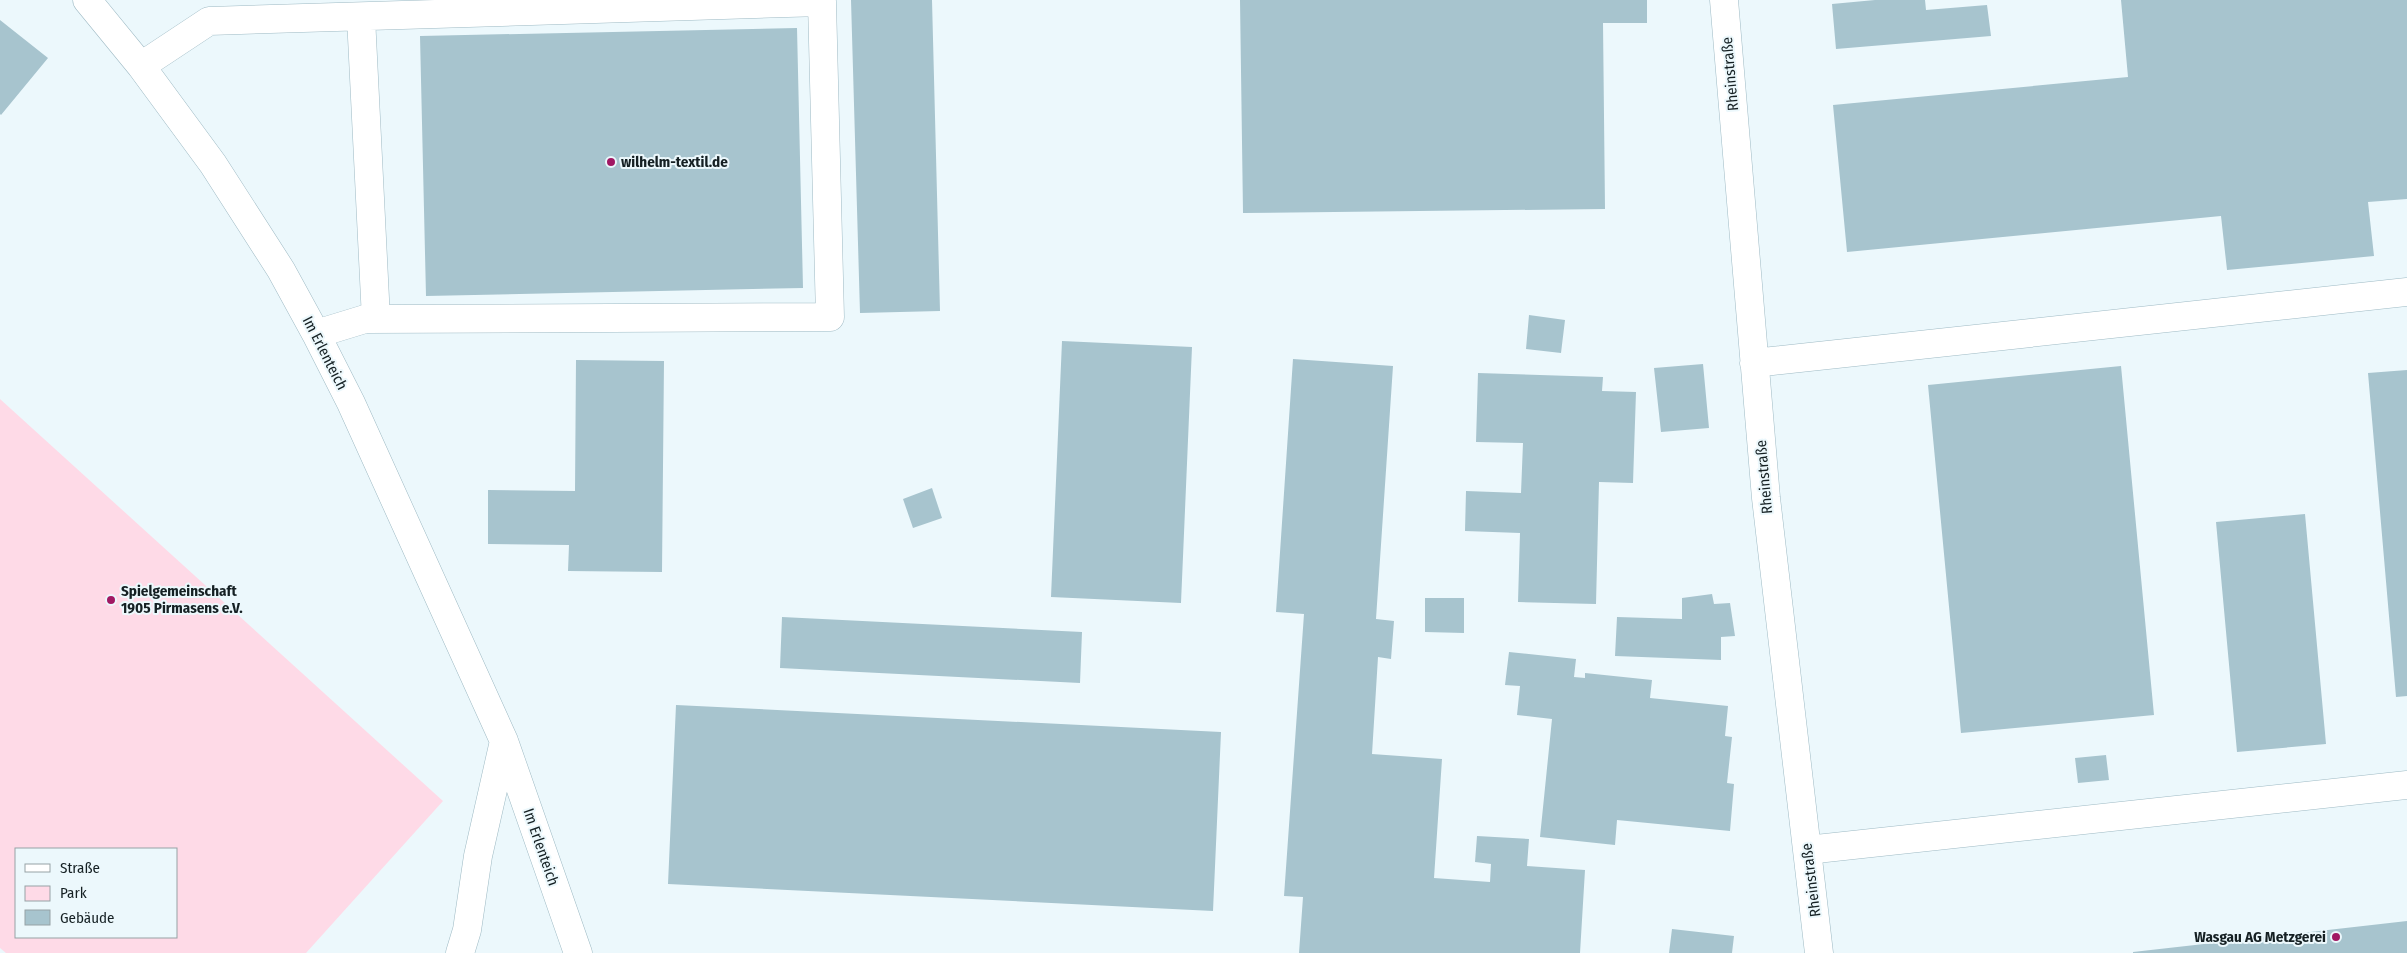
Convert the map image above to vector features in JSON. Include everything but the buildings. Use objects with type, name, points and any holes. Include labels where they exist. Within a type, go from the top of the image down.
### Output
[{"type":"street","name":"Im Erlenteich","points":[[87,0],[141,66],[213,164],[281,270],[316,334],[351,402],[504,741],[578,953]]},
{"type":"street","name":"Rheinstraße","points":[[1724,0],[1766,498],[1820,953]]},
{"type":"street","points":[[141,66],[209,22],[822,2],[830,317],[376,319],[365,320],[316,334]]},
{"type":"street","points":[[361,17],[376,319]]},
{"type":"street","points":[[1754,363],[2407,292]]},
{"type":"street","points":[[460,953],[467,930],[478,856],[504,741]]},
{"type":"street","points":[[1807,850],[2407,785]]},
{"type":"green space","name":"Spielgemeinschaft 1905 Pirmasens e.V.","points":[[0,399],[443,801],[306,953],[6,953],[0,948]]},
{"type":"place","name":"wilhelm-textil.de","points":[[611,162]]},
{"type":"place","name":"Spielgemeinschaft 1905 Pirmasens e.V.","points":[[111,600]]},
{"type":"place","name":"Wasgau AG Metzgerei","points":[[2336,937]]}]
